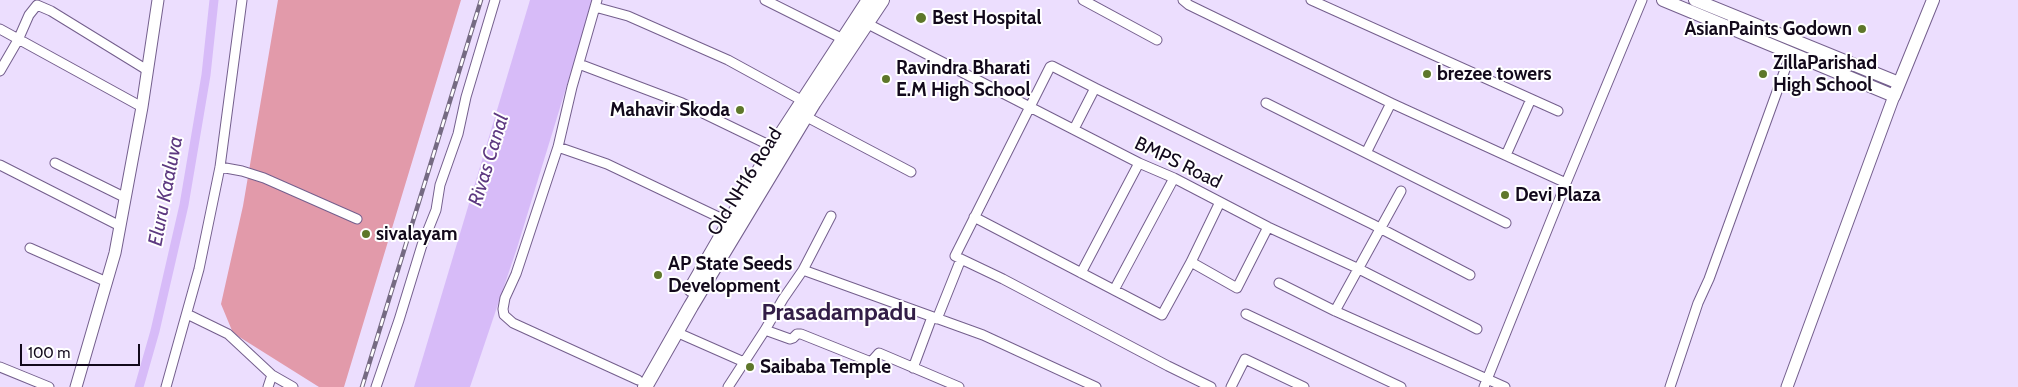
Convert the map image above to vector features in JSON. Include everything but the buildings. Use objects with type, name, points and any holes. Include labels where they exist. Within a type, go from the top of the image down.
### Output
[{"type":"main road","name":"Old NH16 Road","points":[[639,385],[676,332],[842,39],[869,0]]},
{"type":"main road","name":"Old NH16 Road","points":[[639,385],[729,222],[774,147],[802,110],[814,102],[882,0]]},
{"type":"main road","points":[[1663,0],[1732,21],[1899,83]]},
{"type":"main road","points":[[1695,0],[1790,53],[1894,96],[1933,0]]},
{"type":"street","points":[[76,387],[115,253],[142,107],[158,0]]},
{"type":"street","points":[[166,387],[187,314],[220,167],[242,0]]},
{"type":"street","points":[[376,387],[400,320],[422,245],[436,210],[440,185],[458,134],[466,96],[495,0]]},
{"type":"street","points":[[765,0],[842,39]]},
{"type":"street","points":[[1083,0],[1157,40]]},
{"type":"street","points":[[1183,0],[1189,5],[1390,103],[1506,154],[1566,183]]},
{"type":"street","points":[[1311,0],[1558,111]]},
{"type":"street","points":[[1486,383],[1642,0]]},
{"type":"street","points":[[639,385],[513,323],[504,315],[505,298],[516,274],[558,146],[596,4],[628,16],[720,57],[802,110],[911,172]]},
{"type":"street","points":[[0,70],[18,40],[29,15],[37,5],[147,70]]},
{"type":"street","name":"BMPS Road","points":[[866,23],[1139,163],[1174,178],[1268,227],[1357,268],[1477,329]]},
{"type":"street","points":[[0,29],[142,107]]},
{"type":"street","points":[[1670,387],[1698,303],[1709,279],[1790,53]]},
{"type":"street","points":[[579,64],[682,103],[774,147]]},
{"type":"street","points":[[1211,387],[955,256],[1052,66],[1380,228],[1470,275]]},
{"type":"street","points":[[1074,129],[1096,88]]},
{"type":"street","points":[[1787,387],[1894,96]]},
{"type":"street","points":[[1506,154],[1531,99]]},
{"type":"street","points":[[1266,103],[1506,223]]},
{"type":"street","points":[[1366,153],[1390,103]]},
{"type":"street","points":[[558,146],[607,164],[729,222]]},
{"type":"street","points":[[55,163],[124,197]]},
{"type":"street","points":[[1081,273],[1139,163]]},
{"type":"street","points":[[0,165],[120,226]]},
{"type":"street","points":[[220,167],[264,178],[358,219]]},
{"type":"street","points":[[1114,290],[1174,178]]},
{"type":"street","points":[[1335,311],[1401,191]]},
{"type":"street","points":[[974,217],[1162,315],[1191,262],[1220,202]]},
{"type":"street","points":[[728,387],[803,270],[832,216]]},
{"type":"street","points":[[1191,262],[1237,288],[1268,227]]},
{"type":"street","points":[[30,248],[107,282]]},
{"type":"street","points":[[913,368],[962,259]]},
{"type":"street","points":[[803,270],[983,335],[1096,387]]},
{"type":"street","points":[[1279,283],[1486,383],[1505,387]]},
{"type":"street","points":[[187,314],[228,334],[272,374],[294,387]]},
{"type":"street","points":[[1246,314],[1401,387]]},
{"type":"street","points":[[766,330],[790,339],[794,338],[797,334],[801,334],[871,362],[878,354],[959,387]]},
{"type":"street","points":[[676,332],[744,362]]},
{"type":"street","points":[[1231,387],[1245,359],[1304,387]]},
{"type":"street","points":[[0,367],[49,387]]},
{"type":"street","points":[[268,387],[272,374]]},
{"type":"shaded area","points":[[278,0],[461,0],[344,387],[319,387],[233,333],[221,304],[243,206]]},
{"type":"water","name":"Rivas Canal","points":[[530,0],[593,0],[517,248],[470,387],[414,387]]},
{"type":"waterway","name":"Eluru Kaaluva","points":[[139,387],[155,331],[184,205],[206,75],[214,0]]},
{"type":"railway","points":[[362,387],[481,0]]},
{"type":"place","name":"Best Hospital","points":[[921,18]]},
{"type":"place","name":"AsianPaints Godown","points":[[1862,29]]},
{"type":"place","name":"brezee towers","points":[[1427,74]]},
{"type":"place","name":"ZillaParishad High School","points":[[1763,74]]},
{"type":"place","name":"Ravindra Bharati E.M High School","points":[[886,79]]},
{"type":"place","name":"Mahavir Skoda","points":[[740,110]]},
{"type":"place","name":"Devi Plaza","points":[[1505,195]]},
{"type":"place","name":"sivalayam","points":[[366,234]]},
{"type":"place","name":"AP State Seeds Development","points":[[658,275]]},
{"type":"place","name":"Saibaba Temple","points":[[750,367]]},
{"type":"district","name":"Prasadampadu","points":[[839,313]]}]
